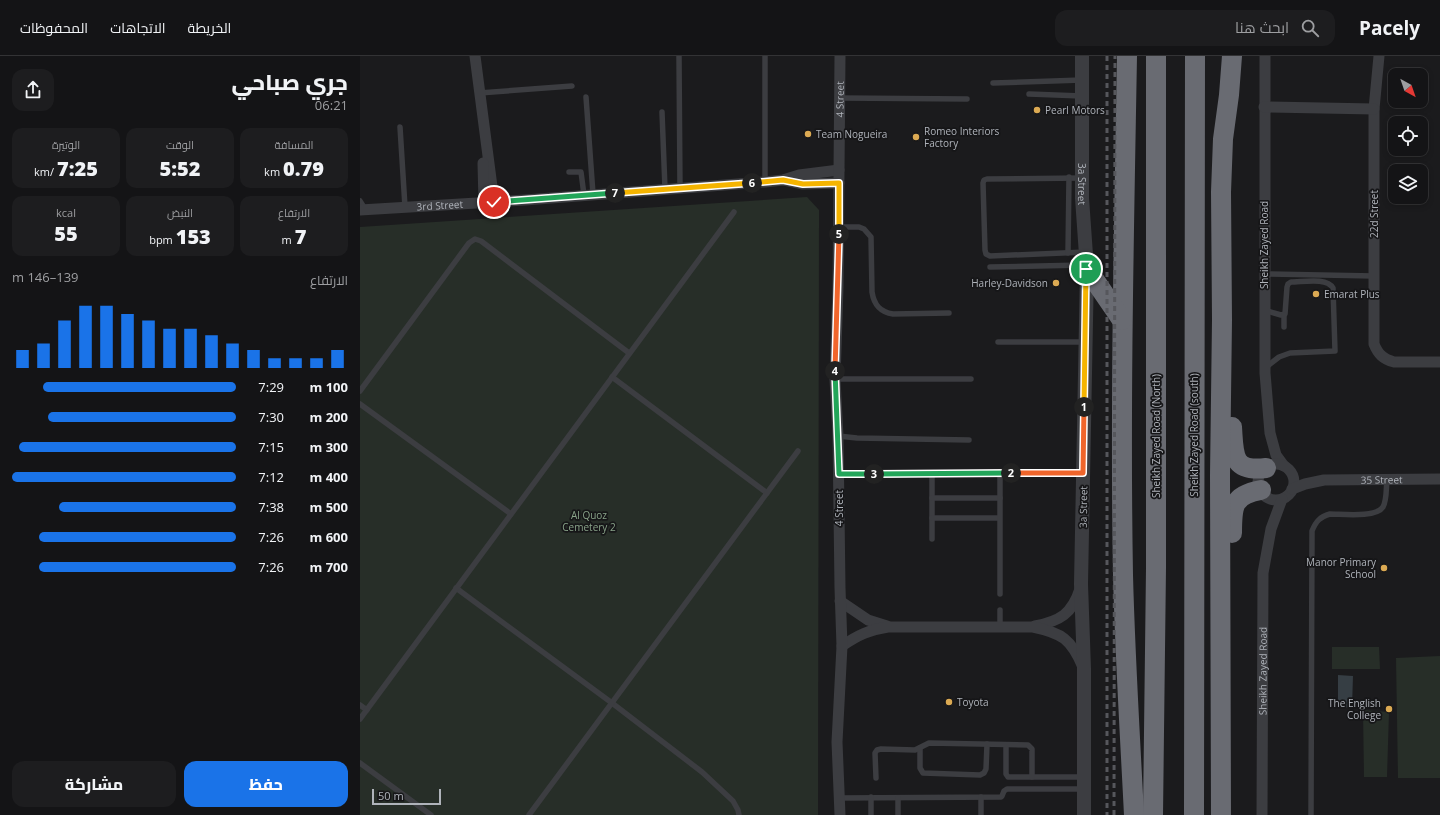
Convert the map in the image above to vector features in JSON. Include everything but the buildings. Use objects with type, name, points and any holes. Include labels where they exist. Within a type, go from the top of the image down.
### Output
[{"type":"highway","points":[[1127,56],[1122,320],[1123,576],[1134,815]]},
{"type":"highway","name":"Sheikh Zayed Road (North)","points":[[1153,815],[1156,568],[1156,56]]},
{"type":"highway","name":"Sheikh Zayed Road (south)","points":[[1194,815],[1195,56]]},
{"type":"highway","points":[[1220,56],[1223,139],[1221,205],[1222,320],[1220,514],[1221,815]]},
{"type":"highway","points":[[1223,139],[1229,95],[1232,56]]},
{"type":"highway","points":[[1086,262],[1122,320]]},
{"type":"highway","points":[[1222,320],[1228,364],[1234,453],[1240,464],[1244,467],[1256,469],[1277,468]]},
{"type":"highway","points":[[1222,790],[1229,755],[1232,719],[1233,512],[1234,506],[1242,496],[1248,492],[1262,492]]},
{"type":"street","points":[[475,56],[484,131],[488,149],[489,202]]},
{"type":"street","name":"4 Street","points":[[840,56],[839,227],[835,379],[839,474],[840,601],[842,646],[837,742],[840,815]]},
{"type":"street","name":"3a Street","points":[[1082,56],[1082,96],[1076,177],[1082,198],[1086,262],[1081,584],[1084,669],[1084,815]]},
{"type":"street","name":"Sheikh Zayed Road","points":[[1265,56],[1265,368],[1270,433],[1277,468]]},
{"type":"street","name":"22d Street","points":[[1379,56],[1374,108],[1374,344],[1376,351],[1381,357],[1394,362],[1440,362]]},
{"type":"street","points":[[1264,107],[1374,108]]},
{"type":"street","points":[[783,180],[799,175],[839,170]]},
{"type":"street","points":[[783,180],[803,184],[839,183]]},
{"type":"street","name":"3rd Street","points":[[362,207],[405,207],[489,202],[783,180]]},
{"type":"street","name":"Sheikh Zayed Road","points":[[1270,433],[1276,455],[1277,468]]},
{"type":"street","points":[[1277,468],[1294,481],[1292,489],[1290,493],[1282,498],[1273,499],[1262,492],[1259,478],[1277,468]]},
{"type":"street","name":"35 Street","points":[[1277,468],[1324,480]]},
{"type":"street","name":"35 Street","points":[[1292,489],[1305,484],[1324,480],[1440,479]]},
{"type":"street","name":"Sheikh Zayed Road","points":[[1262,492],[1269,508],[1271,529]]},
{"type":"street","name":"Sheikh Zayed Road","points":[[1262,815],[1263,584],[1271,529],[1282,498]]},
{"type":"street","points":[[1033,627],[1056,621],[1072,608],[1077,599],[1081,584]]},
{"type":"street","points":[[840,601],[868,620],[888,627]]},
{"type":"street","points":[[842,646],[855,636],[867,631],[888,627],[1033,627],[1055,632],[1065,638],[1073,646],[1084,669]]},
{"type":"lane","points":[[679,56],[680,188]]},
{"type":"lane","points":[[765,56],[765,182]]},
{"type":"lane","points":[[993,83],[1082,80]]},
{"type":"lane","points":[[479,93],[572,86]]},
{"type":"lane","points":[[1029,94],[1082,96]]},
{"type":"lane","points":[[586,97],[588,195]]},
{"type":"lane","points":[[840,98],[967,99]]},
{"type":"lane","points":[[662,112],[665,189]]},
{"type":"lane","points":[[400,127],[405,207]]},
{"type":"lane","points":[[570,172],[581,172],[588,195]]},
{"type":"lane","points":[[1068,253],[1076,177],[984,180],[986,254],[990,256],[1068,253],[1086,262]]},
{"type":"lane","points":[[360,719],[734,212]]},
{"type":"lane","points":[[839,227],[859,227],[864,229],[871,237],[872,292],[873,301],[878,308],[893,314],[949,313]]},
{"type":"lane","points":[[360,391],[475,239],[481,241],[629,353]]},
{"type":"lane","points":[[990,267],[1086,262]]},
{"type":"lane","points":[[1264,274],[1374,276]]},
{"type":"lane","points":[[1265,368],[1285,352],[1335,351],[1332,285],[1324,281],[1290,282],[1287,287],[1284,328]]},
{"type":"lane","points":[[1264,310],[1284,315]]},
{"type":"lane","points":[[998,342],[1085,342]]},
{"type":"lane","points":[[612,377],[768,493]]},
{"type":"lane","points":[[835,379],[971,379]]},
{"type":"lane","points":[[360,404],[511,514]]},
{"type":"lane","points":[[838,436],[857,438],[970,440]]},
{"type":"lane","points":[[529,815],[798,451]]},
{"type":"lane","points":[[1000,473],[1000,594]]},
{"type":"lane","points":[[839,474],[1083,473]]},
{"type":"lane","points":[[932,474],[932,539]]},
{"type":"lane","points":[[1311,815],[1312,531],[1318,519],[1330,514],[1373,514],[1380,510],[1385,502],[1387,479]]},
{"type":"lane","points":[[932,498],[1000,498]]},
{"type":"lane","points":[[932,518],[999,518]]},
{"type":"lane","points":[[456,588],[612,703],[688,762],[727,794],[738,810],[738,815]]},
{"type":"lane","points":[[1000,610],[1000,627]]},
{"type":"lane","points":[[360,705],[367,710]]},
{"type":"lane","points":[[876,778],[875,753],[877,750],[915,750],[924,744],[929,743],[1028,745],[1032,747],[1032,777]]},
{"type":"lane","points":[[920,748],[920,770],[923,773],[980,775],[984,773],[986,769],[987,744]]},
{"type":"lane","points":[[1006,745],[1006,776],[1032,777],[1084,783]]},
{"type":"lane","points":[[360,763],[431,815]]},
{"type":"lane","points":[[839,798],[1001,797],[1007,789],[1084,783]]},
{"type":"lane","points":[[871,797],[871,815]]},
{"type":"lane","points":[[981,797],[981,815]]},
{"type":"lane","points":[[898,798],[898,815]]},
{"type":"green space","name":"Al Quoz Cemetery 2","points":[[807,197],[819,210],[818,815],[360,815],[360,227]]},
{"type":"green space","points":[[1332,647],[1379,647],[1380,669],[1332,669]]},
{"type":"green space","points":[[1440,656],[1440,778],[1398,778],[1396,658]]},
{"type":"green space","points":[[1363,710],[1389,712],[1387,777],[1364,777]]},
{"type":"shaded area","points":[[1338,675],[1353,676],[1352,707],[1338,708]]},
{"type":"railway","points":[[1107,56],[1107,815]]},
{"type":"railway","points":[[1114,815],[1115,56]]},
{"type":"place","name":"Pearl Motors","points":[[1037,110]]},
{"type":"place","name":"Team Nogueira","points":[[808,134]]},
{"type":"place","name":"Romeo Interiors Factory","points":[[916,137]]},
{"type":"place","name":"Harley-Davidson","points":[[1056,283]]},
{"type":"place","name":"Emarat Plus","points":[[1316,294]]},
{"type":"place","name":"Manor Primary School","points":[[1384,568]]},
{"type":"place","name":"Toyota","points":[[949,702]]},
{"type":"place","name":"The English College","points":[[1389,709]]},
{"type":"route","points":[[494,202],[783,180],[803,184],[839,183],[835,379],[839,474],[1083,473],[1086,269]]}]
